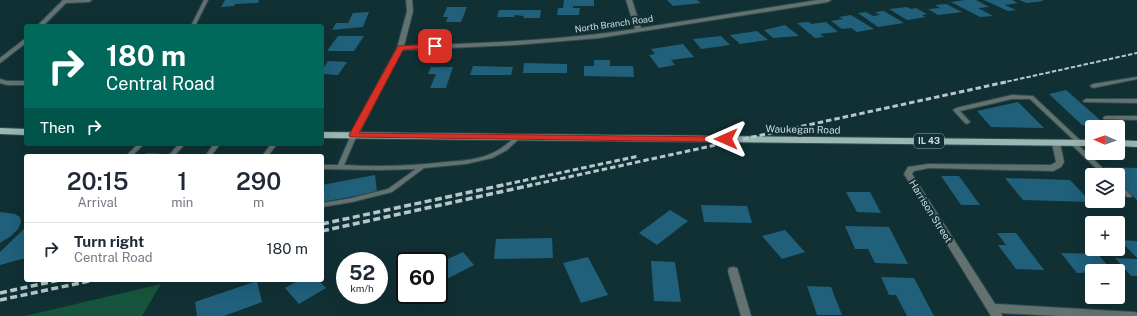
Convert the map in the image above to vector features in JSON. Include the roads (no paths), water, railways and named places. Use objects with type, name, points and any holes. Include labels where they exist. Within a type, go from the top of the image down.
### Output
[{"type":"main road","points":[[0,131],[24,132]]},
{"type":"main road","name":"Waukegan Road","points":[[324,135],[1085,143]]},
{"type":"main road","points":[[1125,144],[1137,144]]},
{"type":"street","points":[[42,24],[65,1],[89,0]]},
{"type":"street","points":[[354,135],[400,48],[410,11],[409,0]]},
{"type":"street","points":[[629,0],[638,30]]},
{"type":"street","name":"North Branch Road","points":[[400,48],[552,41],[638,30],[828,0]]},
{"type":"street","points":[[0,61],[24,42]]},
{"type":"street","points":[[0,81],[7,83],[24,83]]},
{"type":"street","name":"Harrison Street","points":[[994,312],[908,174],[911,169],[929,166],[1053,168],[1060,162],[1060,156],[1056,143]]},
{"type":"street","points":[[733,271],[746,316]]},
{"type":"street","points":[[994,312],[1134,316]]},
{"type":"lane","points":[[194,24],[206,0]]},
{"type":"lane","points":[[1094,86],[1137,78]]},
{"type":"lane","points":[[967,122],[956,110],[1012,97],[1031,97],[1100,168]]},
{"type":"lane","points":[[1086,101],[1137,101]]},
{"type":"lane","points":[[1106,118],[1137,118]]},
{"type":"lane","points":[[340,167],[354,135]]},
{"type":"lane","points":[[324,167],[422,167],[474,162],[496,154],[511,146],[518,137]]},
{"type":"lane","points":[[131,154],[139,146]]},
{"type":"lane","points":[[173,154],[180,146]]},
{"type":"lane","points":[[324,205],[390,191],[422,167]]},
{"type":"lane","points":[[1125,192],[1129,196]]},
{"type":"railway","points":[[1001,83],[1137,53]]},
{"type":"railway","points":[[527,186],[1006,82]]},
{"type":"railway","points":[[498,186],[639,156]]},
{"type":"railway","points":[[324,224],[503,185]]},
{"type":"railway","points":[[324,231],[532,185]]},
{"type":"railway","points":[[0,293],[50,282]]},
{"type":"railway","points":[[0,300],[85,282]]}]
